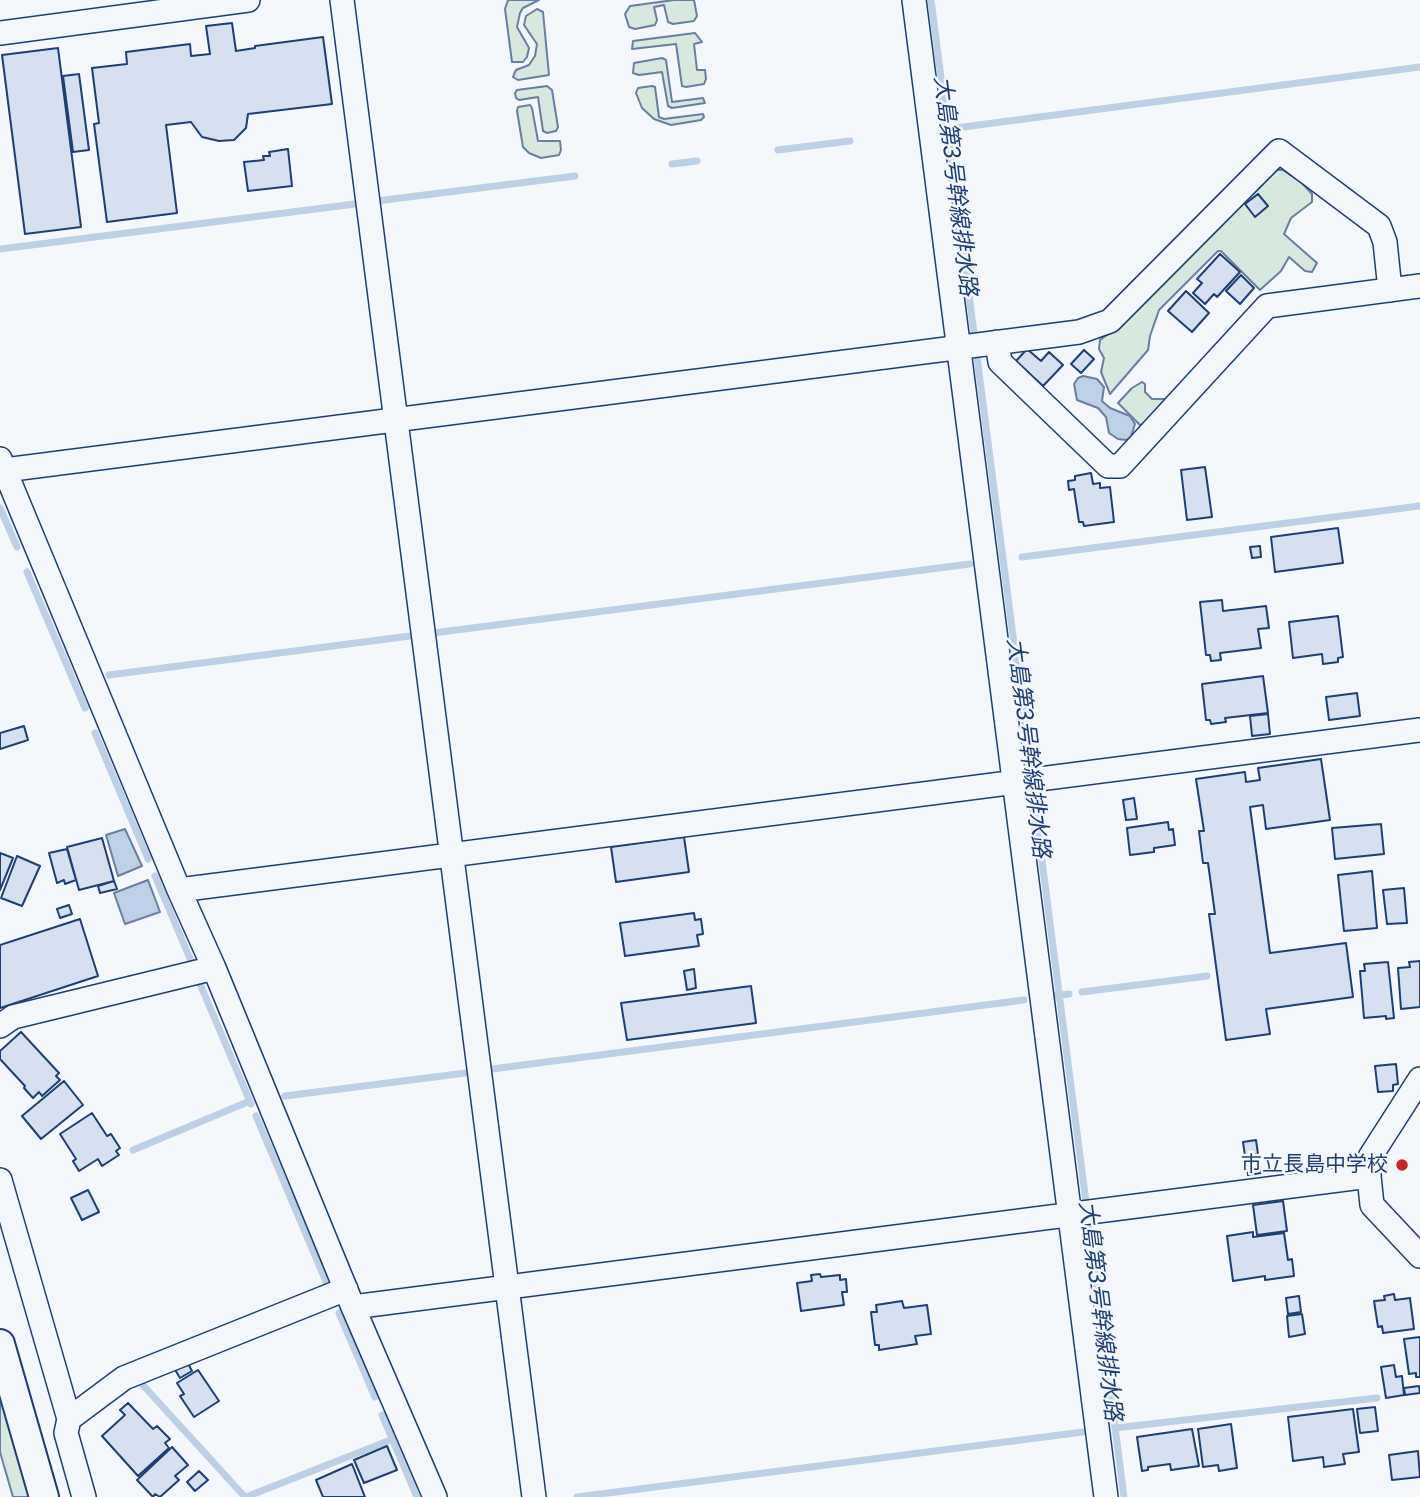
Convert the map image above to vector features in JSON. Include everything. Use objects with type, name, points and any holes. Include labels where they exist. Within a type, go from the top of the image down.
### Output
[{"type":"street","points":[[0,33],[248,0]]},
{"type":"street","points":[[342,0],[534,1497]]},
{"type":"street","points":[[914,0],[978,344],[1027,781],[1082,1213],[1106,1497]]},
{"type":"street","points":[[435,1497],[349,1298],[214,968],[2,464],[395,420],[1079,332],[1110,321],[1279,151],[1379,226],[1385,242],[1390,290]]},
{"type":"street","points":[[978,344],[1108,466],[1120,466],[1267,306],[1420,286]]},
{"type":"street","points":[[179,890],[1420,730]]},
{"type":"street","points":[[0,1026],[13,1017],[214,968]]},
{"type":"street","points":[[1420,1079],[1370,1157],[1369,1176],[1372,1205],[1420,1256]]},
{"type":"street","points":[[69,1419],[124,1378],[349,1298],[506,1287],[1369,1176]]},
{"type":"street","points":[[0,1180],[69,1419],[66,1433],[84,1497]]},
{"type":"street","points":[[0,1344],[44,1497]]},
{"type":"shaded area","points":[[508,0],[539,0],[523,8],[520,13],[517,27],[529,48],[523,62],[512,62],[505,9]]},
{"type":"shaded area","points":[[694,0],[697,16],[694,21],[673,24],[668,22],[664,5],[654,7],[657,20],[655,25],[635,29],[629,27],[625,14],[630,6]]},
{"type":"shaded area","points":[[537,9],[543,12],[549,75],[518,80],[513,77],[516,70],[529,65],[535,56],[537,44],[524,25],[526,16]]},
{"type":"shaded area","points":[[695,33],[702,42],[694,44],[697,70],[705,70],[704,84],[682,86],[676,44],[632,49],[633,41]]},
{"type":"shaded area","points":[[662,58],[666,60],[672,102],[703,98],[705,103],[672,108],[668,106],[662,72],[639,75],[633,73],[634,63]]},
{"type":"shaded area","points":[[547,86],[552,90],[558,127],[556,131],[547,133],[543,131],[538,97],[519,100],[515,93],[517,90]]},
{"type":"shaded area","points":[[655,87],[659,117],[664,119],[703,114],[704,117],[701,120],[671,125],[654,119],[642,108],[636,93],[638,88]]},
{"type":"shaded area","points":[[530,105],[538,141],[560,141],[559,155],[541,158],[523,147],[517,111],[518,107]]},
{"type":"shaded area","points":[[1276,170],[1283,170],[1312,194],[1312,202],[1291,218],[1284,234],[1317,263],[1312,272],[1305,271],[1289,257],[1281,271],[1260,290],[1218,251],[1159,310],[1148,350],[1110,394],[1101,372],[1104,358],[1099,349],[1100,340],[1115,329]]},
{"type":"shaded area","points":[[1142,382],[1145,384],[1145,392],[1152,399],[1168,399],[1143,428],[1118,403]]},
{"type":"shaded area","points":[[0,1387],[31,1497],[13,1497],[0,1452]]},
{"type":"water","points":[[1083,376],[1097,379],[1104,387],[1102,401],[1110,408],[1130,416],[1135,424],[1131,437],[1126,440],[1118,439],[1109,433],[1106,417],[1098,408],[1077,400],[1074,384]]},
{"type":"water","points":[[125,829],[142,866],[118,876],[106,835]]},
{"type":"water","points":[[148,880],[160,912],[125,924],[114,893]]},
{"type":"building","points":[[232,23],[236,51],[323,37],[332,104],[248,114],[246,128],[234,140],[219,141],[202,137],[191,122],[166,125],[177,213],[107,222],[94,124],[99,123],[92,68],[127,64],[126,52],[190,44],[191,56],[210,54],[206,26]]},
{"type":"building","points":[[58,48],[81,227],[25,234],[2,55]]},
{"type":"building","points":[[79,74],[89,150],[73,152],[63,76]]},
{"type":"building","points":[[288,149],[292,186],[248,191],[244,162],[264,160],[263,156],[270,156],[269,152]]},
{"type":"building","points":[[1258,194],[1268,206],[1255,217],[1245,204]]},
{"type":"building","points":[[1220,254],[1240,272],[1217,297],[1214,294],[1205,304],[1193,293],[1202,283],[1197,279]]},
{"type":"building","points":[[1241,275],[1254,288],[1240,304],[1226,291]]},
{"type":"building","points":[[1186,291],[1209,313],[1192,332],[1168,311]]},
{"type":"building","points":[[1027,349],[1041,361],[1049,352],[1063,365],[1043,386],[1016,361]]},
{"type":"building","points":[[1084,350],[1094,359],[1081,373],[1071,364]]},
{"type":"building","points":[[1205,467],[1212,517],[1187,520],[1181,470]]},
{"type":"building","points":[[1091,473],[1093,484],[1100,483],[1100,488],[1110,487],[1114,522],[1084,526],[1083,522],[1079,522],[1074,489],[1069,490],[1068,481],[1075,480],[1075,476]]},
{"type":"building","points":[[1338,528],[1343,563],[1275,572],[1271,537]]},
{"type":"building","points":[[1260,546],[1261,557],[1252,558],[1250,547]]},
{"type":"building","points":[[1222,600],[1223,611],[1266,606],[1269,628],[1258,629],[1261,648],[1220,653],[1221,660],[1211,661],[1210,655],[1206,655],[1200,602]]},
{"type":"building","points":[[1338,616],[1343,657],[1338,658],[1338,662],[1323,664],[1322,654],[1293,658],[1289,622]]},
{"type":"building","points":[[1263,676],[1268,713],[1225,718],[1226,722],[1211,724],[1210,720],[1206,720],[1202,684]]},
{"type":"building","points":[[1357,693],[1360,716],[1329,720],[1326,697]]},
{"type":"building","points":[[1268,714],[1270,734],[1252,736],[1250,716]]},
{"type":"building","points":[[24,726],[28,740],[0,749],[0,733]]},
{"type":"building","points":[[1321,759],[1330,820],[1266,829],[1263,805],[1250,807],[1270,953],[1346,943],[1353,997],[1266,1009],[1270,1034],[1226,1040],[1209,914],[1215,914],[1208,863],[1203,863],[1199,831],[1204,831],[1196,779],[1245,772],[1246,782],[1260,780],[1258,768]]},
{"type":"building","points":[[1134,798],[1137,819],[1126,820],[1123,800]]},
{"type":"building","points":[[1168,822],[1169,830],[1173,829],[1175,845],[1154,848],[1154,852],[1130,855],[1127,828]]},
{"type":"building","points":[[1381,824],[1384,854],[1335,859],[1332,828]]},
{"type":"building","points":[[684,837],[689,872],[616,882],[611,847]]},
{"type":"building","points":[[102,838],[114,881],[79,890],[67,847]]},
{"type":"building","points":[[67,849],[76,880],[65,884],[64,880],[57,883],[49,853]]},
{"type":"building","points":[[0,853],[13,858],[0,890]]},
{"type":"building","points":[[17,856],[40,866],[22,906],[1,898]]},
{"type":"building","points":[[1372,871],[1377,928],[1344,931],[1338,875]]},
{"type":"building","points":[[114,881],[117,889],[100,893],[98,886]]},
{"type":"building","points":[[1404,888],[1407,923],[1387,924],[1383,890]]},
{"type":"building","points":[[69,905],[72,914],[60,918],[57,909]]},
{"type":"building","points":[[694,913],[695,920],[701,919],[703,934],[697,935],[699,946],[625,956],[620,923]]},
{"type":"building","points":[[80,919],[98,976],[0,1008],[0,945]]},
{"type":"building","points":[[1420,961],[1420,1007],[1401,1009],[1398,968],[1410,967],[1409,962]]},
{"type":"building","points":[[1388,962],[1394,1018],[1364,1018],[1360,971],[1365,971],[1364,964]]},
{"type":"building","points":[[694,969],[696,988],[687,990],[684,971]]},
{"type":"building","points":[[751,986],[756,1023],[627,1040],[621,1003]]},
{"type":"building","points":[[21,1032],[59,1073],[56,1076],[60,1080],[42,1096],[39,1092],[33,1098],[0,1059],[0,1051]]},
{"type":"building","points":[[1396,1064],[1398,1084],[1393,1085],[1393,1091],[1378,1092],[1375,1066]]},
{"type":"building","points":[[64,1081],[83,1105],[41,1139],[22,1116]]},
{"type":"building","points":[[92,1113],[107,1136],[111,1134],[120,1148],[116,1151],[119,1155],[102,1166],[98,1159],[79,1171],[73,1161],[76,1159],[60,1134]]},
{"type":"building","points":[[1256,1140],[1258,1154],[1245,1156],[1243,1142]]},
{"type":"building","points":[[1259,1159],[1261,1173],[1248,1175],[1246,1161]]},
{"type":"building","points":[[88,1190],[99,1212],[82,1220],[71,1198]]},
{"type":"building","points":[[1283,1201],[1287,1231],[1257,1235],[1253,1205]]},
{"type":"building","points":[[1253,1232],[1253,1237],[1284,1233],[1288,1260],[1292,1259],[1294,1276],[1265,1280],[1265,1276],[1233,1281],[1227,1236]]},
{"type":"building","points":[[820,1274],[821,1277],[840,1275],[840,1280],[846,1279],[847,1292],[842,1292],[844,1305],[801,1311],[797,1283],[812,1281],[811,1275]]},
{"type":"building","points":[[1394,1294],[1395,1300],[1410,1298],[1414,1329],[1383,1333],[1382,1326],[1378,1327],[1374,1301],[1385,1300],[1384,1296]]},
{"type":"building","points":[[1299,1296],[1301,1312],[1288,1314],[1286,1298]]},
{"type":"building","points":[[902,1301],[904,1308],[927,1305],[931,1334],[915,1336],[917,1344],[879,1350],[879,1345],[875,1345],[871,1312],[877,1312],[876,1305]]},
{"type":"building","points":[[1302,1314],[1305,1334],[1289,1337],[1287,1316]]},
{"type":"building","points":[[1420,1337],[1420,1377],[1416,1377],[1416,1373],[1409,1374],[1404,1339]]},
{"type":"building","points":[[186,1360],[192,1371],[180,1378],[174,1368]]},
{"type":"building","points":[[1394,1365],[1396,1377],[1402,1376],[1404,1395],[1386,1398],[1381,1367]]},
{"type":"building","points":[[198,1370],[219,1401],[194,1417],[180,1396],[184,1394],[177,1383]]},
{"type":"building","points":[[1419,1386],[1420,1393],[1405,1395],[1404,1388]]},
{"type":"building","points":[[128,1403],[153,1429],[157,1426],[170,1439],[165,1443],[169,1448],[138,1476],[102,1436],[125,1415],[120,1410]]},
{"type":"building","points":[[1375,1407],[1378,1431],[1360,1433],[1357,1409]]},
{"type":"building","points":[[1353,1409],[1359,1452],[1343,1454],[1345,1464],[1324,1467],[1323,1457],[1293,1461],[1288,1417]]},
{"type":"building","points":[[1231,1424],[1237,1468],[1219,1471],[1218,1465],[1203,1467],[1198,1429]]},
{"type":"building","points":[[1192,1429],[1199,1466],[1171,1470],[1170,1464],[1148,1467],[1148,1470],[1142,1471],[1137,1437]]},
{"type":"building","points":[[387,1446],[397,1470],[364,1483],[354,1460]]},
{"type":"building","points":[[172,1447],[188,1465],[175,1476],[179,1480],[160,1497],[155,1494],[153,1497],[137,1480]]},
{"type":"building","points":[[1418,1451],[1420,1477],[1392,1480],[1389,1455]]},
{"type":"building","points":[[352,1464],[365,1497],[323,1497],[316,1480]]},
{"type":"building","points":[[199,1471],[208,1480],[195,1491],[187,1482]]},
{"type":"waterway","name":"大島第3号幹線排水路","points":[[931,0],[1124,1497]]},
{"type":"waterway","points":[[948,129],[1420,67]]},
{"type":"waterway","points":[[778,150],[850,141]]},
{"type":"waterway","points":[[672,164],[697,161]]},
{"type":"waterway","points":[[377,201],[575,176]]},
{"type":"waterway","points":[[0,249],[355,204]]},
{"type":"waterway","points":[[1022,557],[1420,506]]},
{"type":"waterway","points":[[0,508],[17,547]]},
{"type":"waterway","points":[[433,633],[970,564]]},
{"type":"waterway","points":[[27,572],[85,708]]},
{"type":"waterway","points":[[109,675],[410,636]]},
{"type":"waterway","points":[[95,733],[148,859]]},
{"type":"waterway","points":[[155,876],[191,961]]},
{"type":"waterway","points":[[1082,992],[1207,976]]},
{"type":"waterway","points":[[200,984],[251,1104]]},
{"type":"waterway","name":"大島第3号幹線排水路","points":[[1053,996],[1069,994]]},
{"type":"waterway","points":[[492,1069],[1024,1000]]},
{"type":"waterway","points":[[285,1096],[466,1073]]},
{"type":"waterway","points":[[133,1150],[250,1101]]},
{"type":"waterway","points":[[256,1116],[327,1284]]},
{"type":"waterway","points":[[339,1313],[375,1397]]},
{"type":"waterway","points":[[141,1383],[245,1497]]},
{"type":"waterway","points":[[1115,1428],[1377,1398]]},
{"type":"waterway","points":[[382,1415],[417,1497]]},
{"type":"waterway","points":[[577,1497],[1083,1432]]},
{"type":"waterway","points":[[246,1497],[393,1439]]},
{"type":"place","name":"市立長島中学校","points":[[1402,1165]]}]
